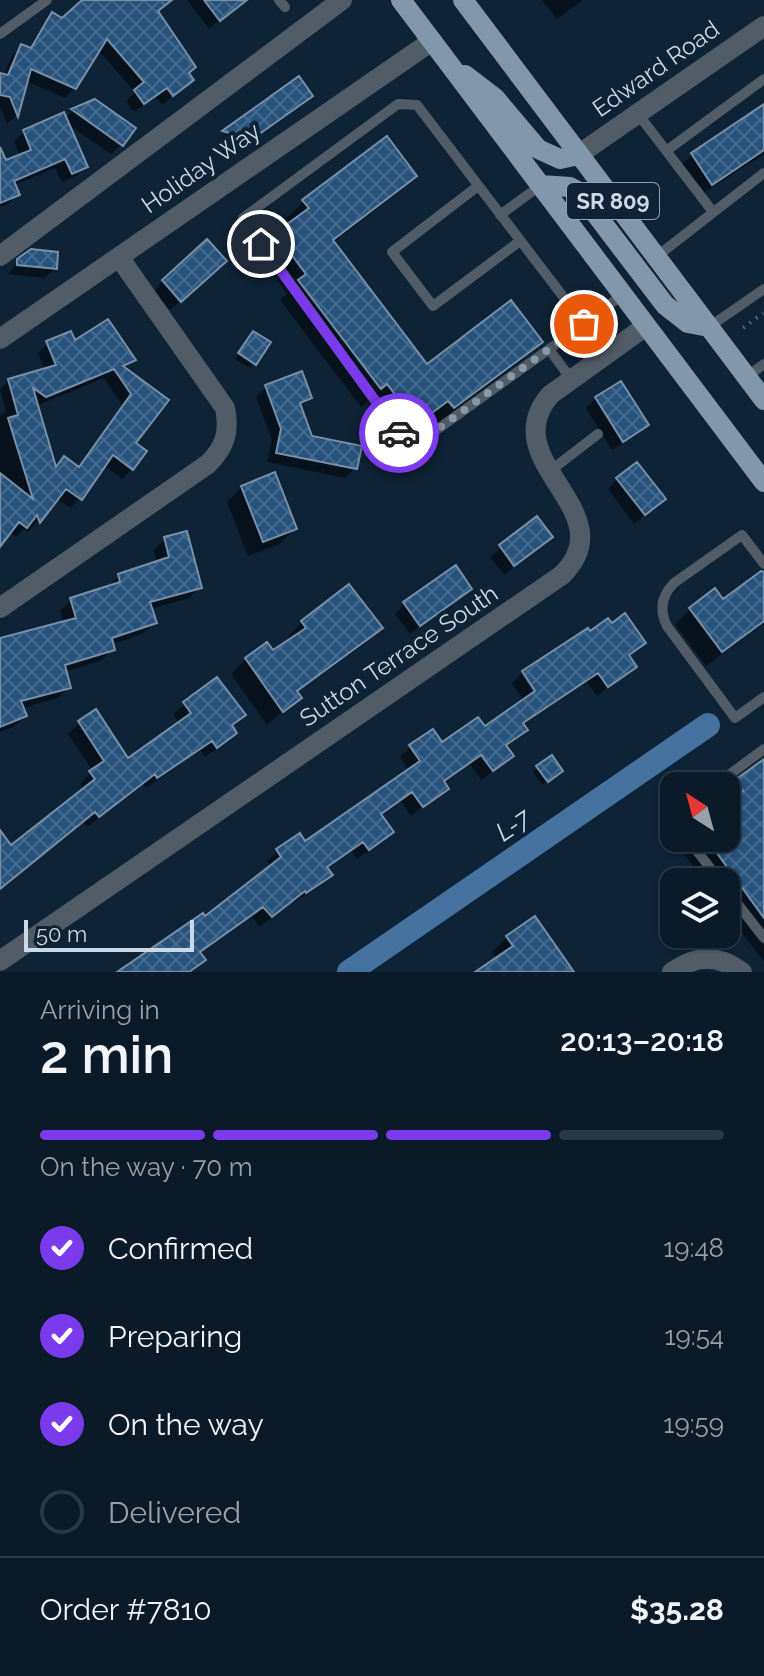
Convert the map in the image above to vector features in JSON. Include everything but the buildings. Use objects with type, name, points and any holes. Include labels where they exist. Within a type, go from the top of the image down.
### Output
[{"type":"main road","name":"SR 809","points":[[401,0],[622,295],[754,458],[764,482]]},
{"type":"main road","name":"SR 809","points":[[463,0],[764,400]]},
{"type":"main road","points":[[446,61],[495,98],[538,149],[560,159],[578,155]]},
{"type":"main road","points":[[541,185],[570,187],[579,192],[665,305],[688,323],[709,327]]},
{"type":"street","points":[[0,256],[342,0]]},
{"type":"street","name":"Edward Road","points":[[578,155],[764,26]]},
{"type":"street","name":"Holiday Way","points":[[0,339],[432,41]]},
{"type":"street","points":[[0,608],[208,464],[219,453],[226,439],[228,424],[225,408],[119,257]]},
{"type":"street","name":"Sutton Terrace South","points":[[0,961],[562,575],[573,564],[580,550],[582,535],[578,520],[534,437],[534,422],[539,407],[571,379],[646,326]]},
{"type":"street","points":[[672,972],[698,958],[714,958],[742,972]]},
{"type":"lane","points":[[0,34],[47,0]]},
{"type":"lane","points":[[666,151],[764,79]]},
{"type":"lane","points":[[584,324],[417,105],[398,104],[243,218],[410,449],[584,324],[622,295]]},
{"type":"lane","points":[[638,114],[713,212]]},
{"type":"lane","points":[[656,257],[764,173]]},
{"type":"lane","points":[[500,215],[541,185]]},
{"type":"lane","points":[[478,186],[392,252],[433,306],[520,241]]},
{"type":"lane","points":[[709,327],[764,289]]},
{"type":"lane","points":[[549,349],[571,379]]},
{"type":"lane","points":[[746,377],[764,364]]},
{"type":"lane","points":[[550,471],[598,434]]},
{"type":"lane","points":[[764,564],[742,535],[674,583],[667,590],[662,608],[667,626],[735,718],[764,697]]},
{"type":"lane","points":[[733,772],[764,749]]},
{"type":"lane","points":[[698,852],[710,868]]},
{"type":"lane","points":[[740,907],[764,938]]},
{"type":"path","points":[[743,328],[763,313]]},
{"type":"waterway","name":"L-7","points":[[349,972],[708,725]]},
{"type":"way so far","points":[[399,433],[410,449],[584,324]]},
{"type":"route","points":[[261,244],[399,433]]}]
